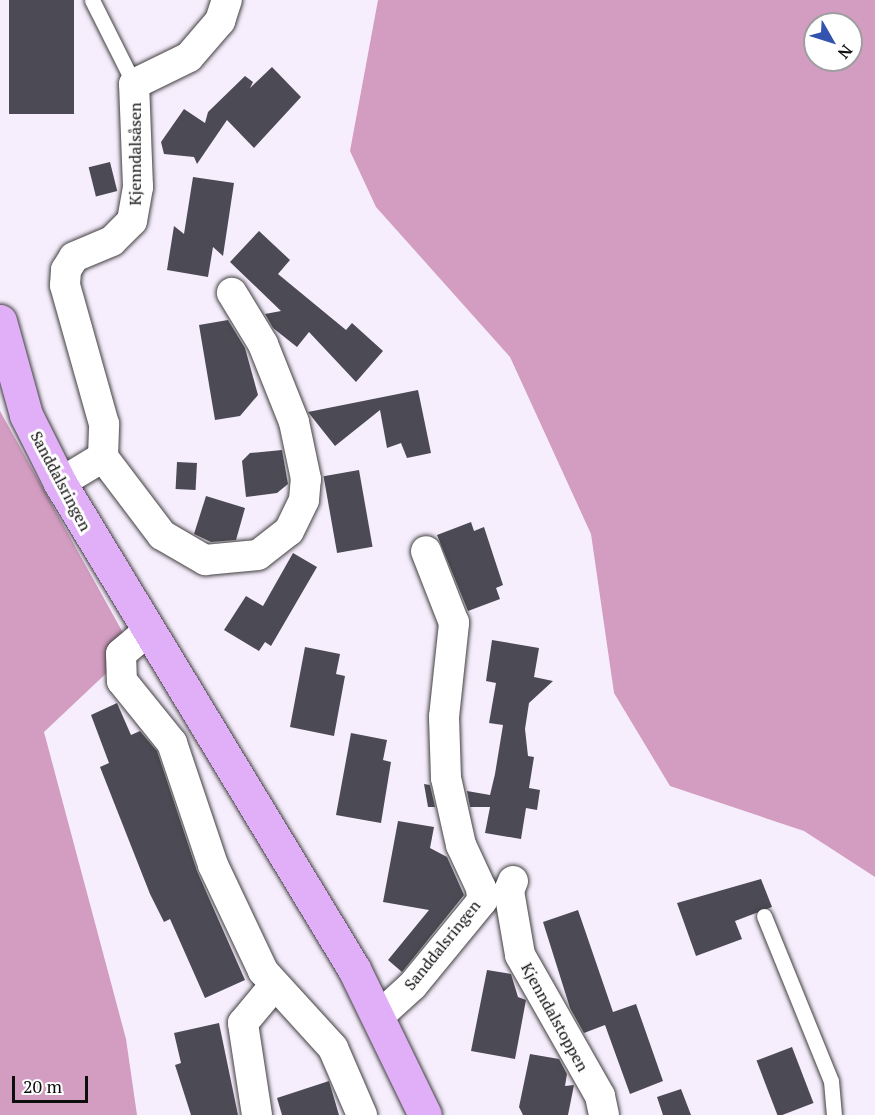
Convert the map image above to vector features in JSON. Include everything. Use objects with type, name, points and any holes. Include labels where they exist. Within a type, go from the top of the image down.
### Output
[{"type":"main road","name":"Sanddalsringen","points":[[0,321],[23,406],[60,483],[378,1017],[425,1115]]},
{"type":"street","name":"Kjenndalsåsen","points":[[103,457],[104,424],[65,285],[66,270],[74,257],[112,241],[132,221],[138,187],[134,84],[195,52],[220,21],[227,0]]},
{"type":"street","points":[[60,483],[103,457],[162,535],[190,556],[238,561],[258,555],[289,531],[304,500],[306,479],[294,422],[263,344],[232,293]]},
{"type":"street","name":"Sanddalsringen","points":[[378,1017],[413,985],[482,901],[482,888],[461,845],[446,778],[444,717],[454,623],[426,551]]},
{"type":"street","points":[[148,631],[121,654],[122,681],[172,743],[213,865],[273,987],[333,1048],[362,1115]]},
{"type":"street","name":"Kjenndalstoppen","points":[[513,881],[509,891],[520,955],[600,1096],[604,1115]]},
{"type":"street","points":[[257,1115],[243,1023],[273,987]]},
{"type":"lane","points":[[92,0],[134,84]]},
{"type":"lane","points":[[764,916],[831,1081],[834,1115]]},
{"type":"shaded area","points":[[378,0],[875,0],[875,877],[804,831],[670,786],[614,693],[591,534],[510,357],[376,207],[350,151]]},
{"type":"shaded area","points":[[0,411],[132,649],[44,732],[126,1039],[137,1115],[0,1115]]},
{"type":"building","points":[[9,0],[74,0],[74,114],[9,114]]},
{"type":"building","points":[[272,67],[301,97],[254,148],[227,120],[197,164],[194,157],[164,154],[161,142],[184,109],[205,123],[208,112],[245,76],[253,82],[250,88]]},
{"type":"building","points":[[110,162],[117,191],[96,196],[89,167]]},
{"type":"building","points":[[193,177],[234,183],[223,256],[213,247],[208,277],[167,270],[174,226],[184,234]]},
{"type":"building","points":[[259,231],[290,260],[278,274],[346,330],[352,323],[383,351],[356,382],[309,332],[297,347],[273,328],[265,314],[281,311],[230,262]]},
{"type":"building","points":[[228,320],[245,348],[258,395],[240,416],[215,420],[199,325]]},
{"type":"building","points":[[418,390],[431,453],[407,458],[401,443],[387,448],[380,410],[335,446],[308,412]]},
{"type":"building","points":[[282,450],[288,484],[277,493],[246,497],[242,461],[250,453]]},
{"type":"building","points":[[177,462],[197,463],[196,490],[176,489]]},
{"type":"building","points":[[359,470],[373,547],[337,553],[324,476]]},
{"type":"building","points":[[206,496],[245,508],[236,540],[211,542],[194,534]]},
{"type":"building","points":[[471,522],[474,531],[484,527],[503,585],[496,588],[500,599],[468,611],[437,535]]},
{"type":"building","points":[[293,553],[317,567],[271,646],[265,642],[259,651],[224,630],[246,596],[263,606]]},
{"type":"building","points":[[492,640],[539,648],[534,677],[553,681],[529,703],[525,729],[528,756],[534,757],[529,788],[540,790],[537,810],[526,808],[521,839],[485,833],[490,807],[470,807],[467,791],[490,795],[495,774],[503,725],[489,723],[496,683],[486,681]]},
{"type":"building","points":[[305,647],[340,654],[336,674],[345,676],[334,736],[290,727]]},
{"type":"building","points":[[117,703],[131,735],[140,731],[157,751],[197,871],[245,980],[205,998],[170,919],[164,922],[150,894],[100,767],[109,763],[91,715]]},
{"type":"building","points":[[351,733],[387,740],[383,760],[391,762],[381,823],[336,815]]},
{"type":"building","points":[[424,784],[430,785],[435,807],[428,807]]},
{"type":"building","points":[[398,821],[434,827],[430,848],[447,857],[464,895],[402,972],[388,960],[429,910],[383,902]]},
{"type":"building","points":[[761,879],[772,907],[735,921],[742,939],[696,956],[677,903]]},
{"type":"building","points":[[578,910],[613,1012],[636,1004],[663,1081],[630,1094],[605,1025],[584,1033],[570,1008],[543,922]]},
{"type":"building","points":[[487,970],[511,974],[518,997],[526,1000],[515,1059],[471,1051]]},
{"type":"building","points":[[219,1023],[238,1115],[191,1115],[175,1065],[181,1063],[174,1033]]},
{"type":"building","points":[[792,1047],[814,1103],[777,1115],[757,1061]]},
{"type":"building","points":[[530,1054],[559,1059],[567,1074],[565,1086],[574,1085],[568,1115],[523,1115],[519,1107]]},
{"type":"building","points":[[329,1081],[339,1115],[282,1115],[277,1098]]},
{"type":"building","points":[[681,1089],[691,1115],[663,1115],[657,1097]]}]
